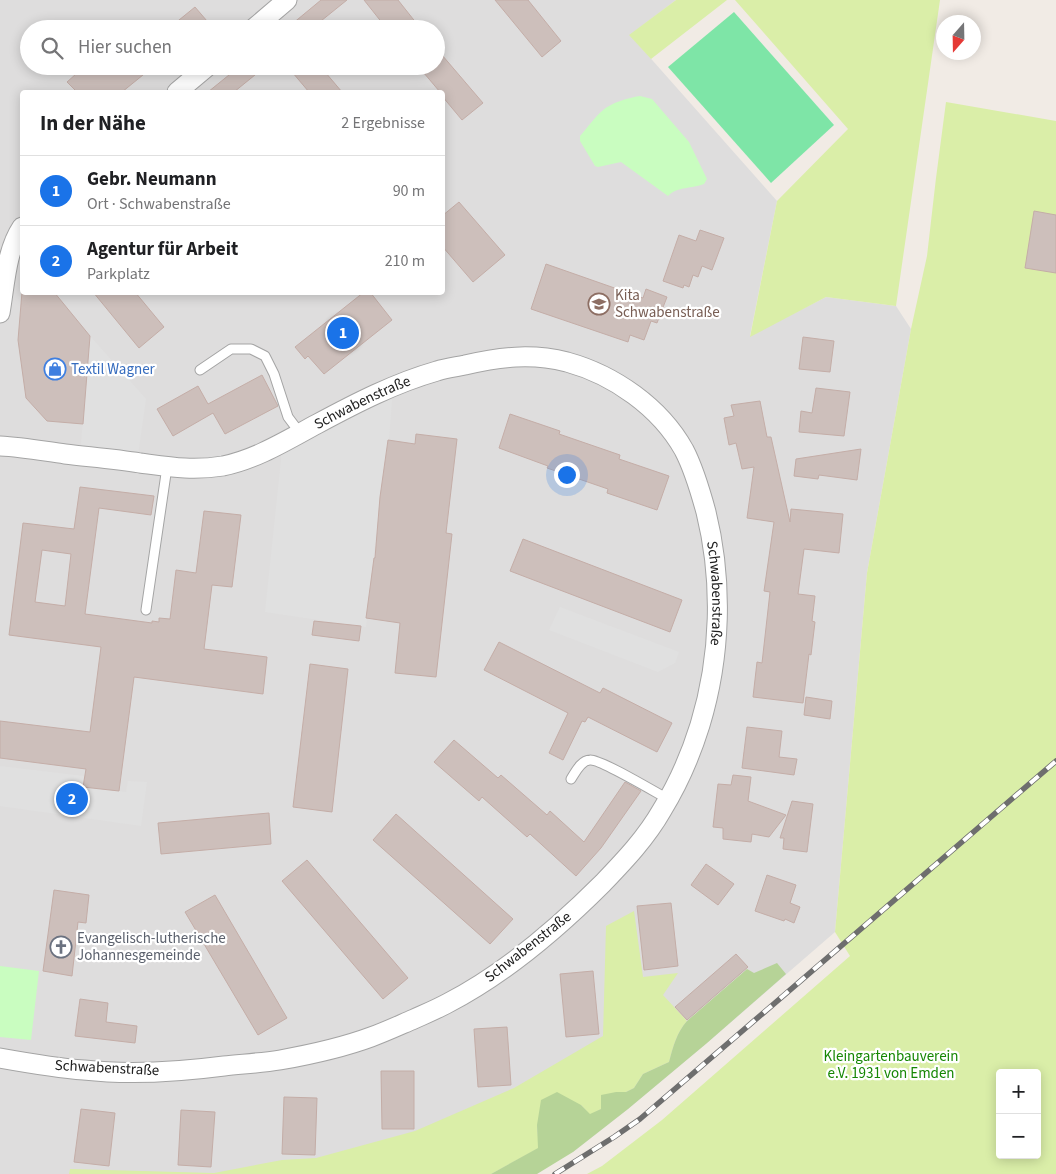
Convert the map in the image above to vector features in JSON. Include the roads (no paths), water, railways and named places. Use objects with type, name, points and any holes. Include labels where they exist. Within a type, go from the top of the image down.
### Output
[{"type":"street","points":[[264,20],[287,0]]},
{"type":"street","points":[[178,90],[197,75]]},
{"type":"street","points":[[0,313],[4,282],[12,248],[20,230]]},
{"type":"street","name":"Schwabenstraße","points":[[0,446],[182,469],[230,465],[254,457],[366,398],[411,380],[449,368],[510,357],[538,357],[566,362],[609,379],[644,402],[659,416],[682,447],[698,482],[711,534],[717,585],[716,644],[706,704],[699,729],[686,761],[668,799],[652,826],[638,845],[589,896],[537,944],[474,989],[444,1006],[370,1038],[278,1060],[200,1069],[136,1073],[86,1070],[0,1058]]},
{"type":"lane","points":[[200,370],[231,349],[251,349],[265,356],[274,374],[288,417],[300,433]]},
{"type":"lane","points":[[146,610],[167,467]]},
{"type":"lane","points":[[571,779],[582,764],[587,760],[591,760],[605,765],[668,799]]},
{"type":"railway","points":[[555,1174],[640,1119],[1056,761]]},
{"type":"place","name":"Kita Schwabenstraße","points":[[599,304]]},
{"type":"place","name":"Gebr. Neumann","points":[[343,333]]},
{"type":"place","name":"Textil Wagner","points":[[55,369]]},
{"type":"place","name":"Agentur für Arbeit","points":[[72,799]]},
{"type":"place","name":"Evangelisch-lutherische Johannesgemeinde","points":[[61,947]]},
{"type":"park label","name":"Kleingartenbauverein e.V. 1931 von Emden","points":[[891,1064]]}]
